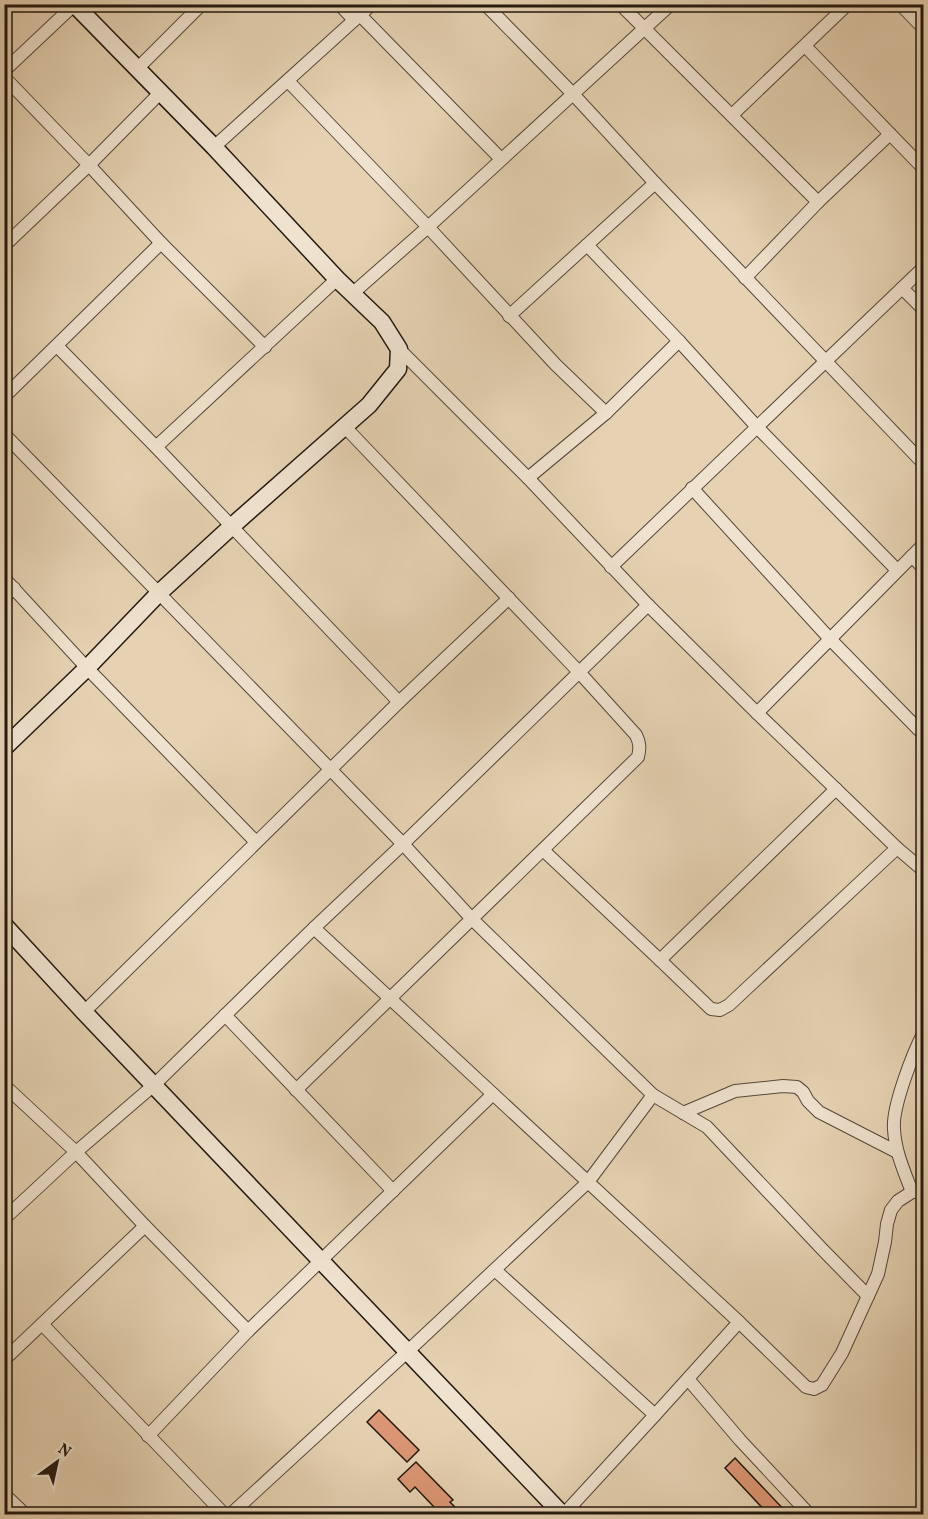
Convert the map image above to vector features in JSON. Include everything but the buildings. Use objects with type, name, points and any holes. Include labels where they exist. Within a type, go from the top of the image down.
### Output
[{"type":"street","points":[[137,69],[202,4]]},
{"type":"street","points":[[339,4],[357,18],[501,159]]},
{"type":"street","points":[[214,147],[372,4]]},
{"type":"street","points":[[485,4],[924,464]]},
{"type":"street","points":[[620,4],[818,202]]},
{"type":"street","points":[[353,293],[671,4]]},
{"type":"street","points":[[732,115],[848,4]]},
{"type":"street","points":[[900,4],[924,29]]},
{"type":"street","points":[[4,71],[74,5],[214,147],[337,279],[382,322],[399,349],[528,478],[610,567],[757,713],[897,848],[924,871]]},
{"type":"street","points":[[805,46],[924,169]]},
{"type":"street","points":[[4,77],[160,243],[265,347]]},
{"type":"street","points":[[288,81],[428,227],[509,316],[606,413]]},
{"type":"street","points":[[4,246],[160,93]]},
{"type":"street","points":[[745,278],[818,202],[890,134]]},
{"type":"street","points":[[509,316],[655,183]]},
{"type":"street","points":[[4,397],[160,243]]},
{"type":"street","points":[[587,245],[757,427],[897,570]]},
{"type":"street","points":[[610,567],[924,267]]},
{"type":"street","points":[[156,447],[337,279]]},
{"type":"street","points":[[902,288],[924,310]]},
{"type":"street","points":[[528,478],[606,413],[679,341]]},
{"type":"street","points":[[57,346],[399,702]]},
{"type":"street","points":[[4,748],[87,668],[159,593],[369,405],[398,369],[399,349]]},
{"type":"street","points":[[296,1090],[638,757],[640,750],[640,742],[636,735],[579,672],[345,428]]},
{"type":"street","points":[[4,434],[403,844],[472,920],[653,1095],[707,1127],[868,1296]]},
{"type":"street","points":[[692,488],[831,639],[924,735]]},
{"type":"street","points":[[757,713],[924,544]]},
{"type":"street","points":[[912,556],[924,568]]},
{"type":"street","points":[[4,578],[9,592],[87,668],[256,842]]},
{"type":"street","points":[[84,1012],[508,598]]},
{"type":"street","points":[[4,1219],[76,1152],[154,1085],[648,605]]},
{"type":"street","points":[[914,726],[924,717]]},
{"type":"street","points":[[660,960],[836,789]]},
{"type":"street","points":[[543,850],[711,1009],[720,1010],[729,1005],[897,848]]},
{"type":"street","points":[[4,925],[563,1515],[739,1322]]},
{"type":"street","points":[[314,928],[739,1322],[806,1387],[814,1389],[822,1385],[842,1353],[878,1275],[891,1210],[898,1201],[918,1191],[897,1152],[893,1127],[912,1058],[924,1032]]},
{"type":"street","points":[[225,1015],[393,1191]]},
{"type":"street","points":[[4,1085],[76,1152],[248,1331]]},
{"type":"street","points":[[683,1113],[735,1091],[783,1086],[797,1087],[819,1112],[897,1152]]},
{"type":"street","points":[[148,1436],[248,1331],[493,1094]]},
{"type":"street","points":[[231,1515],[588,1182],[653,1095]]},
{"type":"street","points":[[4,1360],[145,1226]]},
{"type":"street","points":[[495,1270],[655,1415]]},
{"type":"street","points":[[42,1324],[224,1515]]},
{"type":"street","points":[[688,1379],[808,1515]]},
{"type":"street","points":[[4,1494],[25,1515]]}]
